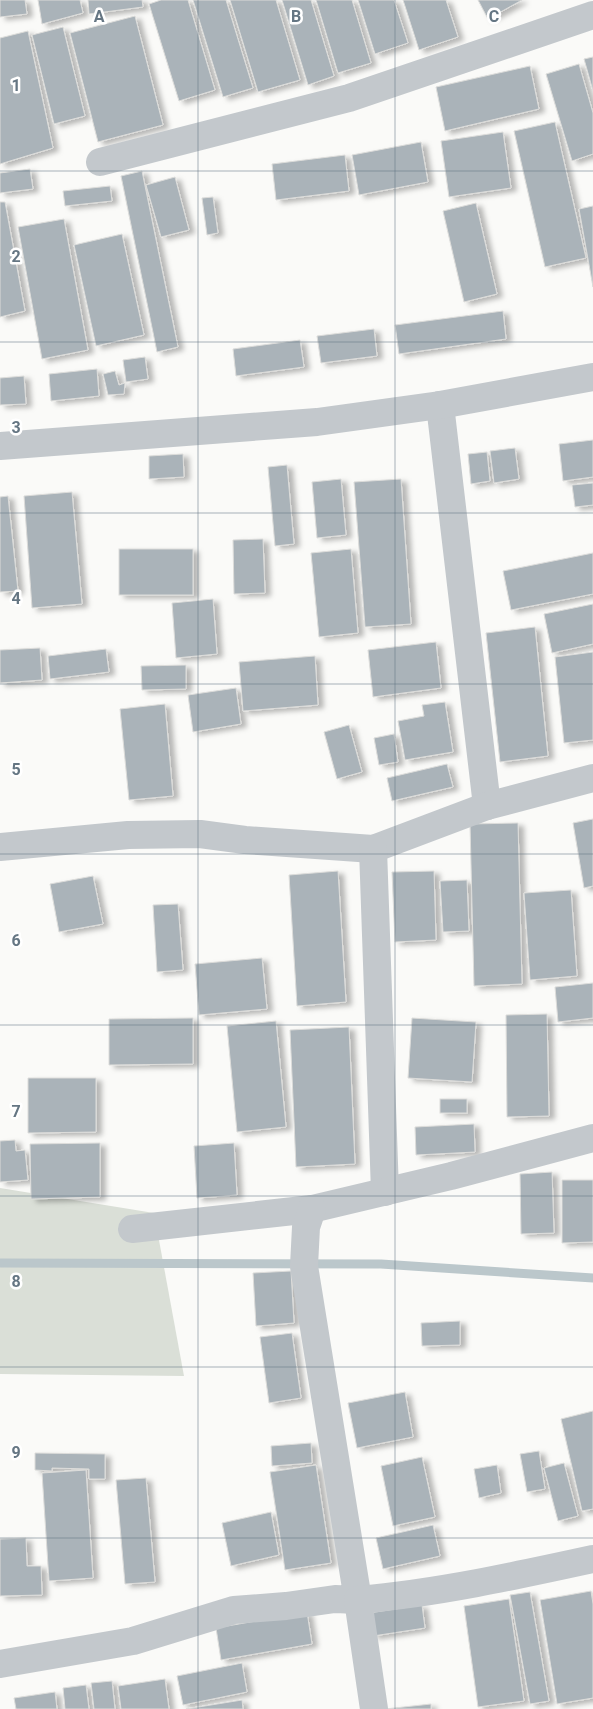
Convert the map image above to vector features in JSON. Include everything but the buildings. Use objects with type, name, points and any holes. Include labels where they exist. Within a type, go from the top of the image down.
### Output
[{"type":"street","points":[[100,162],[349,98],[593,15]]},
{"type":"street","points":[[0,446],[317,422],[440,405],[593,377]]},
{"type":"street","points":[[440,405],[487,806]]},
{"type":"street","points":[[0,848],[128,835],[200,834],[245,840],[373,849],[487,806],[593,778]]},
{"type":"street","points":[[373,849],[385,1192]]},
{"type":"street","points":[[132,1228],[309,1218],[385,1192],[593,1138]]},
{"type":"street","points":[[309,1218],[304,1266],[374,1709]]},
{"type":"street","points":[[0,1664],[133,1641],[234,1610],[286,1606],[334,1599],[358,1600],[396,1596],[525,1574],[593,1559]]},
{"type":"shaded area","points":[[0,1188],[154,1213],[184,1376],[0,1374]]},
{"type":"waterway","points":[[0,1263],[381,1264],[593,1278]]}]
